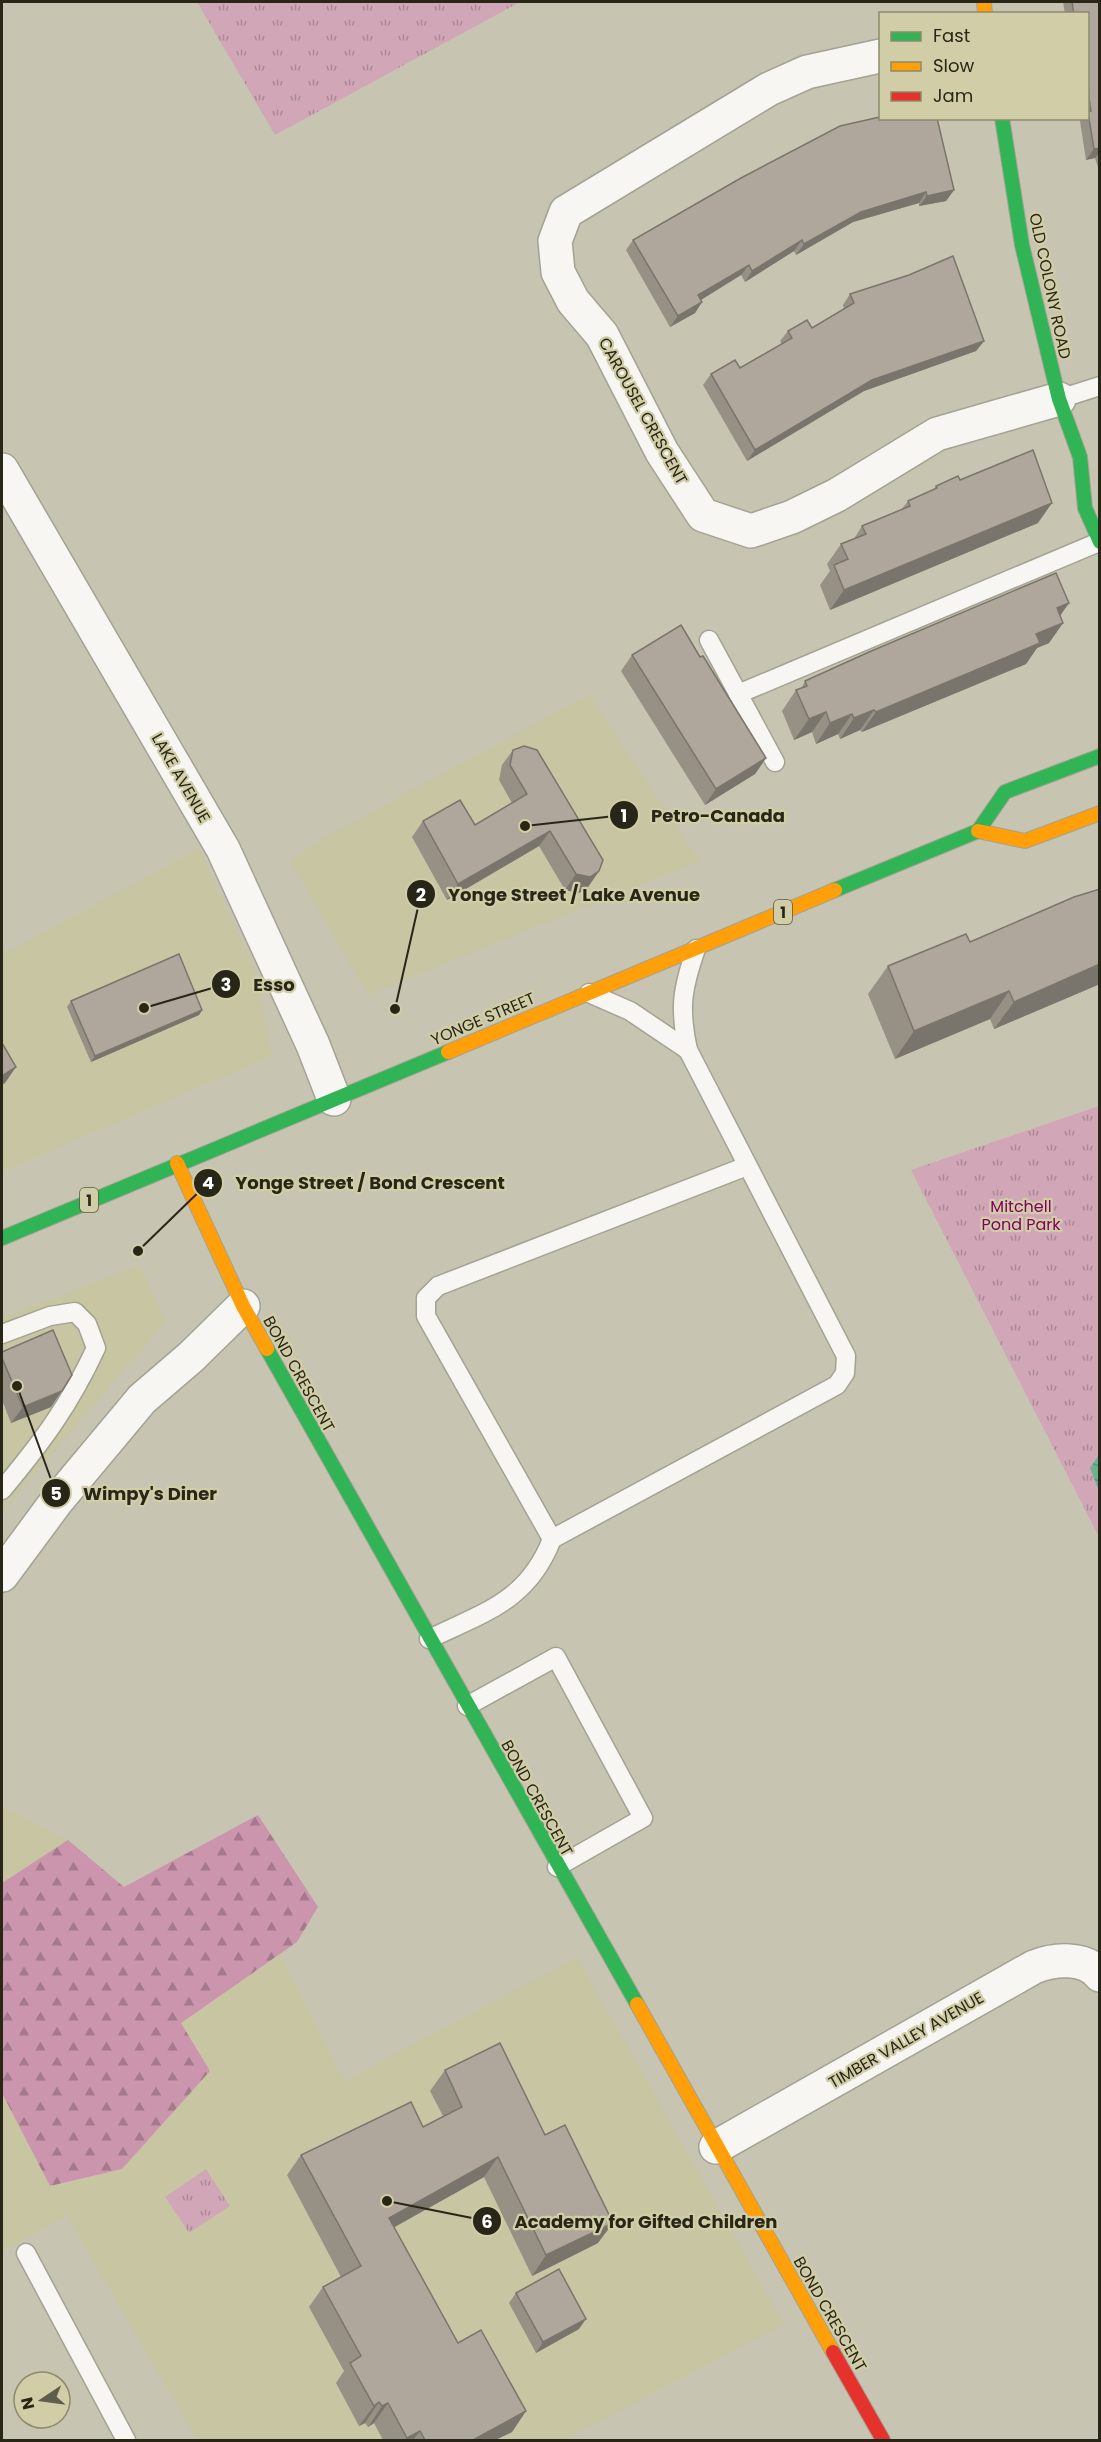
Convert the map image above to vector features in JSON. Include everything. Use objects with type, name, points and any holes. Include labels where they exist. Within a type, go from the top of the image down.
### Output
[{"type":"street","name":"CAROUSEL CRESCENT","points":[[879,56],[807,72],[770,89],[566,212],[555,241],[555,260],[558,272],[573,301],[602,335],[662,452],[703,515],[751,531],[792,517],[837,495],[937,434],[1059,399]]},
{"type":"street","name":"OLD COLONY ROAD","points":[[1002,120],[1022,245],[1059,399],[1080,457],[1085,508],[1099,542]]},
{"type":"street","name":"OLD COLONY ROAD","points":[[1080,457],[1093,469]]},
{"type":"street","name":"LAKE AVENUE","points":[[2,470],[223,849],[313,1045],[334,1099]]},
{"type":"street","points":[[1100,756],[1005,792],[978,831],[1024,841],[1100,813]]},
{"type":"street","name":"YONGE STREET","points":[[2,1238],[177,1163],[978,831]]},
{"type":"street","name":"BOND CRESCENT","points":[[177,1163],[243,1306],[466,1706],[883,2440]]},
{"type":"street","points":[[2,1575],[56,1502],[142,1399],[191,1357],[243,1306]]},
{"type":"street","name":"TIMBER VALLEY AVENUE","points":[[716,2147],[1034,1967],[1046,1963],[1068,1961],[1094,1968],[1100,1975]]},
{"type":"lane","points":[[1059,399],[1100,386]]},
{"type":"lane","points":[[738,694],[1099,542]]},
{"type":"lane","points":[[709,640],[776,762]]},
{"type":"lane","points":[[429,1639],[488,1611],[522,1589],[543,1563],[552,1539],[837,1385],[844,1373],[846,1356],[688,1050],[681,1018],[684,982],[696,949]]},
{"type":"lane","points":[[589,993],[630,1011],[688,1050]]},
{"type":"lane","points":[[552,1539],[426,1317],[426,1298],[438,1286],[747,1166]]},
{"type":"lane","points":[[2,1334],[50,1316],[75,1312],[87,1324],[96,1348],[78,1386],[48,1435],[2,1490]]},
{"type":"lane","points":[[466,1706],[556,1657],[643,1818],[557,1867]]},
{"type":"lane","points":[[26,2253],[119,2438]]},
{"type":"shaded area","points":[[589,694],[700,861],[368,995],[290,861],[320,840]]},
{"type":"shaded area","points":[[199,848],[254,967],[272,1056],[2,1172],[2,945],[6,953]]},
{"type":"shaded area","points":[[140,1265],[166,1321],[2,1512],[2,1317]]},
{"type":"shaded area","points":[[2,1806],[68,1840],[2,1883]]},
{"type":"shaded area","points":[[280,1954],[344,2081],[577,1957],[784,2324],[564,2440],[197,2440],[67,2216],[2,2252],[2,2093],[50,2186],[122,2169],[209,2072],[180,2023]]},
{"type":"green space","points":[[197,2],[520,2],[275,135]]},
{"type":"green space","name":"Mitchell Pond Park","points":[[1099,1106],[1099,1537],[911,1170]]},
{"type":"green space","points":[[258,1815],[318,1907],[297,1942],[181,2023],[210,2071],[122,2169],[50,2186],[2,2093],[2,1883],[68,1840],[124,1887]]},
{"type":"green space","points":[[206,2169],[230,2206],[189,2233],[165,2197]]},
{"type":"water","points":[[1099,1455],[1099,1491],[1090,1468]]},
{"type":"building","points":[[1072,2],[1100,2],[1100,148],[1094,149],[1089,118],[1089,111],[1091,111],[1089,12],[1074,12]]},
{"type":"building","points":[[879,117],[879,120],[937,120],[954,190],[927,196],[926,192],[861,212],[804,244],[802,240],[752,271],[749,265],[698,295],[702,302],[678,316],[633,240],[741,178],[840,126]]},
{"type":"building","points":[[953,256],[984,341],[872,380],[755,450],[711,374],[735,360],[740,368],[792,338],[788,331],[807,320],[812,328],[854,303],[850,294],[909,275]]},
{"type":"building","points":[[1033,450],[1052,503],[844,590],[834,565],[848,559],[841,544],[866,534],[862,526],[910,506],[908,501],[958,476],[960,480]]},
{"type":"building","points":[[1056,573],[1069,603],[1057,608],[1063,623],[1036,634],[1040,643],[876,712],[874,710],[854,718],[852,714],[830,723],[826,712],[809,719],[796,690],[807,686],[805,681]]},
{"type":"building","points":[[681,625],[700,657],[703,656],[766,758],[716,789],[632,655]]},
{"type":"building","points":[[524,746],[537,750],[603,860],[599,871],[590,877],[576,874],[550,831],[458,884],[423,821],[460,800],[475,825],[527,794],[510,765],[513,750]]},
{"type":"building","points":[[1100,889],[1100,964],[1014,1002],[1009,991],[914,1031],[888,966],[966,934],[970,942],[1074,897]]},
{"type":"building","points":[[179,954],[202,1010],[95,1056],[71,1001]]},
{"type":"building","points":[[2,1043],[16,1067],[2,1076]]},
{"type":"building","points":[[53,1330],[72,1375],[62,1391],[23,1407],[2,1358],[2,1352]]},
{"type":"building","points":[[500,2043],[545,2135],[565,2125],[613,2223],[546,2255],[498,2157],[389,2218],[458,2343],[481,2330],[526,2411],[473,2440],[425,2440],[420,2431],[407,2438],[388,2403],[382,2406],[379,2402],[374,2406],[350,2363],[361,2356],[323,2287],[361,2266],[301,2155],[411,2102],[423,2127],[462,2107],[445,2070]]},
{"type":"building","points":[[559,2269],[586,2319],[543,2342],[516,2293]]},
{"type":"traffic: fast","points":[[1002,120],[1022,245],[1059,399],[1080,457],[1085,508],[1100,542]]},
{"type":"traffic: fast","points":[[835,890],[978,831],[1005,792],[1100,756]]},
{"type":"traffic: fast","points":[[2,1238],[448,1052]]},
{"type":"traffic: fast","points":[[267,1349],[637,2004]]},
{"type":"traffic: slow","points":[[984,2],[985,12]]},
{"type":"traffic: slow","points":[[978,831],[1025,841],[1100,813]]},
{"type":"traffic: slow","points":[[448,1052],[835,890]]},
{"type":"traffic: slow","points":[[177,1163],[243,1306],[267,1349]]},
{"type":"traffic: slow","points":[[637,2004],[833,2352]]},
{"type":"traffic: jam","points":[[833,2352],[883,2440]]},
{"type":"place","name":"Petro-Canada","points":[[525,826]]},
{"type":"place","name":"Esso","points":[[144,1008]]},
{"type":"place","name":"Yonge Street / Lake Avenue","points":[[395,1009]]},
{"type":"place","name":"Yonge Street / Bond Crescent","points":[[138,1251]]},
{"type":"place","name":"Wimpy's Diner","points":[[17,1386]]},
{"type":"place","name":"Academy for Gifted Children","points":[[387,2201]]}]
